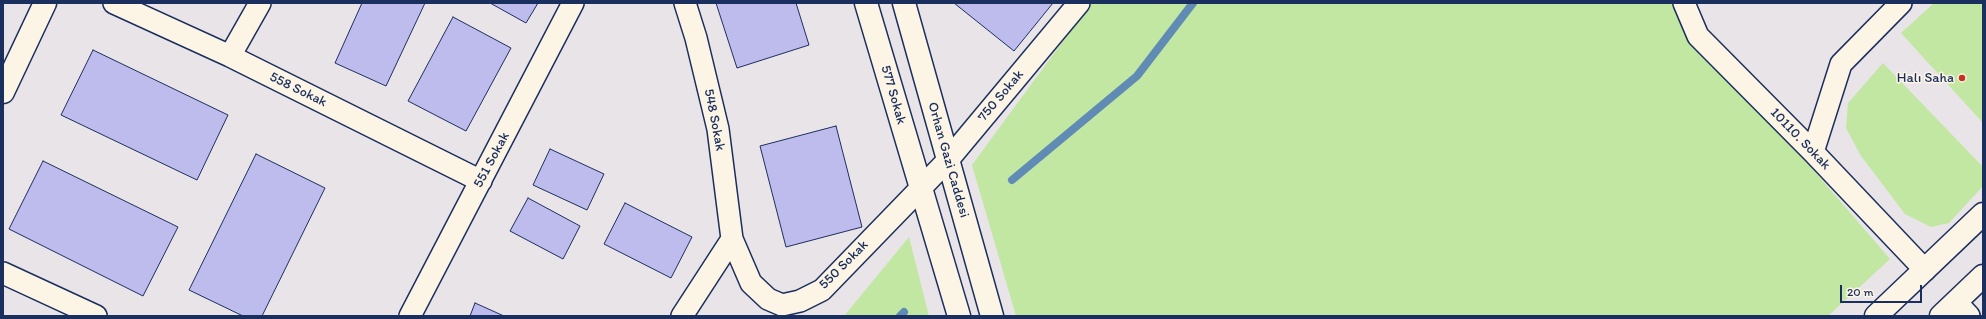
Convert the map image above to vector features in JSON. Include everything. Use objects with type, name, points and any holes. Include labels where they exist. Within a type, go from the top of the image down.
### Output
[{"type":"street","points":[[3,92],[45,3]]},
{"type":"street","name":"558 Sokak","points":[[114,3],[230,56],[481,181]]},
{"type":"street","points":[[230,56],[260,3]]},
{"type":"street","name":"551 Sokak","points":[[410,316],[573,3]]},
{"type":"street","name":"548 Sokak","points":[[685,3],[696,38],[718,129],[732,240]]},
{"type":"street","name":"577 Sokak","points":[[866,3],[920,186]]},
{"type":"street","name":"Orhan Gazi Caddesi","points":[[904,3],[992,316]]},
{"type":"street","name":"750 Sokak","points":[[920,186],[948,160],[1079,3]]},
{"type":"street","name":"10110. Sokak","points":[[1684,3],[1698,36],[1813,152],[1925,270]]},
{"type":"street","points":[[1813,152],[1827,112],[1841,64],[1901,3]]},
{"type":"street","points":[[920,186],[959,316]]},
{"type":"street","name":"550 Sokak","points":[[732,240],[751,283],[768,299],[782,305],[800,301],[822,290],[920,186]]},
{"type":"street","points":[[1876,316],[1983,214]]},
{"type":"street","points":[[682,316],[732,240]]},
{"type":"street","points":[[3,273],[96,316]]},
{"type":"street","points":[[1956,311],[1983,276]]},
{"type":"green space","points":[[1091,3],[1684,3],[1698,36],[1890,259],[1828,316],[1016,316],[972,165]]},
{"type":"green space","name":"Halı Saha","points":[[1934,3],[1982,3],[1983,5],[1983,123],[1901,33]]},
{"type":"green space","points":[[1883,63],[1983,167],[1983,186],[1949,223],[1931,227],[1905,214],[1861,156],[1846,128],[1848,103]]},
{"type":"green space","points":[[909,237],[929,316],[844,316]]},
{"type":"building","points":[[362,3],[425,3],[386,86],[335,63]]},
{"type":"building","points":[[490,3],[538,3],[526,23]]},
{"type":"building","points":[[716,3],[796,3],[809,45],[737,68]]},
{"type":"building","points":[[954,3],[1053,3],[1014,51]]},
{"type":"building","points":[[453,17],[511,48],[466,131],[408,101]]},
{"type":"building","points":[[93,50],[228,115],[197,180],[61,115]]},
{"type":"building","points":[[836,126],[862,227],[786,247],[760,146]]},
{"type":"building","points":[[550,149],[604,174],[587,210],[533,185]]},
{"type":"building","points":[[256,154],[325,188],[262,316],[243,316],[189,290]]},
{"type":"building","points":[[43,161],[178,227],[143,296],[9,229]]},
{"type":"building","points":[[528,198],[580,226],[563,259],[510,231]]},
{"type":"building","points":[[625,203],[692,237],[671,278],[604,244]]},
{"type":"building","points":[[475,303],[504,316],[470,316]]},
{"type":"waterway","points":[[1012,180],[1137,76],[1193,3]]},
{"type":"waterway","points":[[900,316],[904,312]]},
{"type":"place","name":"Halı Saha","points":[[1962,78]]}]
